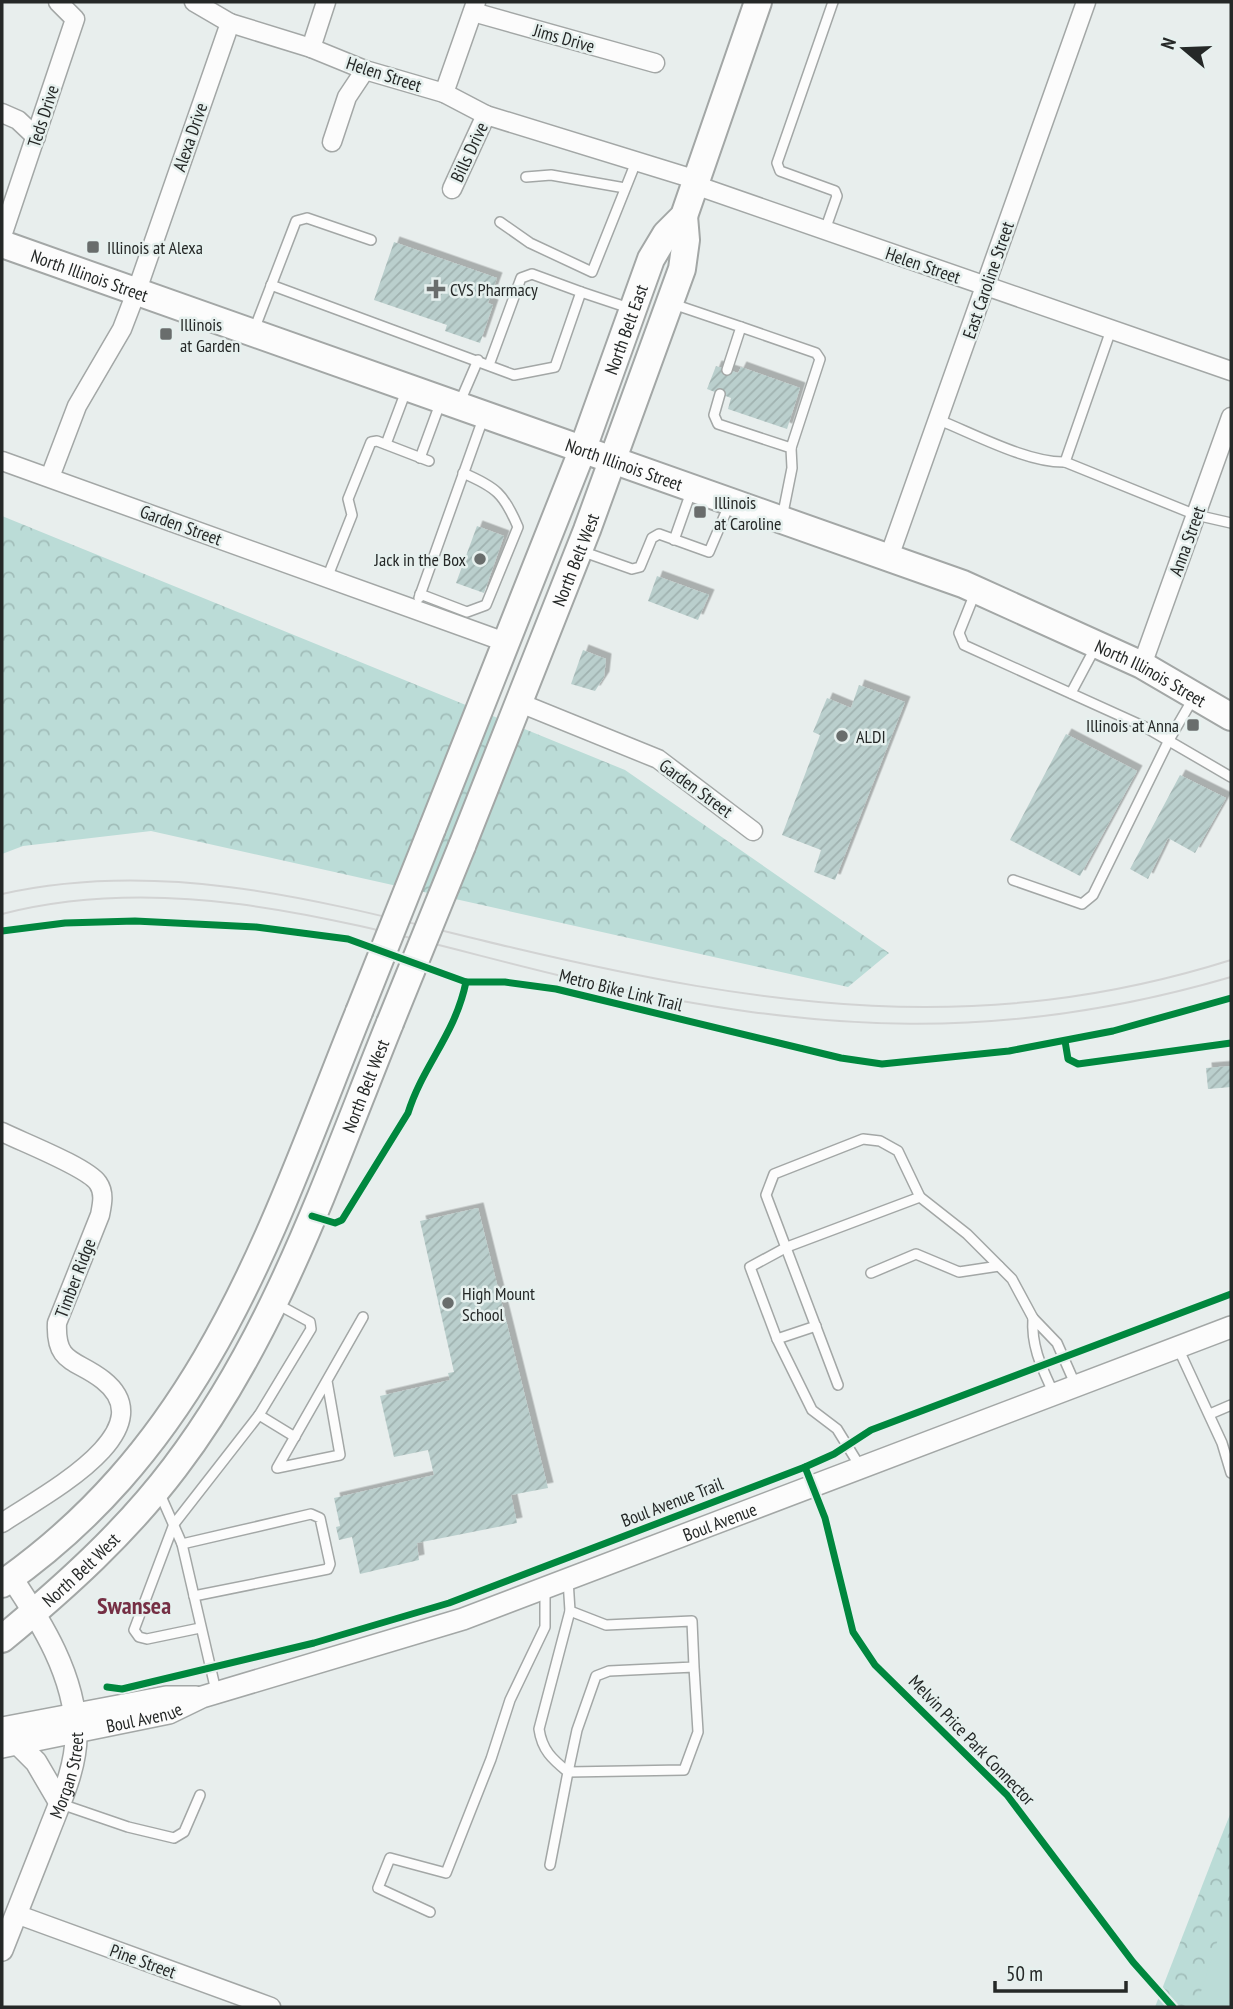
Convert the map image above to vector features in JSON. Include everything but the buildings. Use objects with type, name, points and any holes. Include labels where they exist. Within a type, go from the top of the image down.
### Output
[{"type":"main road","name":"North Belt East","points":[[582,451],[651,259],[666,234],[684,216],[758,2]]},
{"type":"main road","name":"North Belt East","points":[[613,461],[682,269],[687,240],[684,216]]},
{"type":"main road","name":"North Illinois Street","points":[[2,244],[977,590],[1142,665],[1231,717]]},
{"type":"main road","name":"North Belt West","points":[[5,1575],[64,1536],[118,1483],[158,1435],[227,1325],[266,1242],[508,643],[582,451]]},
{"type":"main road","name":"North Belt West","points":[[2,1639],[94,1557],[158,1489],[236,1376],[276,1303],[520,703],[613,461]]},
{"type":"street","name":"Teds Drive","points":[[2,236],[75,19],[58,2]]},
{"type":"street","points":[[194,2],[230,23]]},
{"type":"street","points":[[311,48],[326,2]]},
{"type":"street","name":"East Caroline Street","points":[[889,557],[1086,2]]},
{"type":"street","points":[[444,93],[475,7]]},
{"type":"street","name":"Jims Drive","points":[[475,7],[654,63]]},
{"type":"street","name":"Helen Street","points":[[230,23],[311,48],[365,70],[444,93],[486,115],[636,162],[1231,371]]},
{"type":"street","name":"Alexa Drive","points":[[137,290],[230,23]]},
{"type":"street","points":[[332,142],[347,97],[365,70]]},
{"type":"street","points":[[2,113],[18,120],[36,138]]},
{"type":"street","name":"Bills Drive","points":[[452,189],[486,115]]},
{"type":"street","points":[[50,477],[77,406],[122,329],[137,290]]},
{"type":"street","name":"Anna Street","points":[[1142,665],[1231,417]]},
{"type":"street","name":"Garden Street","points":[[2,461],[327,578],[417,602],[508,643]]},
{"type":"street","name":"Garden Street","points":[[520,703],[658,759],[753,831]]},
{"type":"street","name":"Timber Ridge","points":[[2,1132],[72,1166],[98,1183],[103,1197],[100,1215],[57,1323],[57,1338],[60,1350],[70,1362],[104,1381],[117,1395],[121,1414],[117,1435],[100,1455],[2,1523]]},
{"type":"street","name":"Boul Avenue","points":[[10,1746],[75,1723],[166,1697],[209,1695],[380,1646],[568,1580],[1231,1327]]},
{"type":"street","name":"Morgan Street","points":[[2,1950],[60,1803],[75,1749],[75,1723],[64,1674],[34,1612],[5,1575]]},
{"type":"street","name":"Boul Avenue","points":[[2,1728],[75,1723]]},
{"type":"street","points":[[10,1746],[36,1762],[60,1803]]},
{"type":"street","name":"Pine Street","points":[[16,1914],[271,2007]]},
{"type":"lane","points":[[825,230],[837,196],[835,191],[780,171],[777,163],[833,2]]},
{"type":"lane","points":[[500,222],[530,243],[592,272],[636,162]]},
{"type":"lane","points":[[526,177],[551,175],[625,188]]},
{"type":"lane","points":[[253,332],[296,221],[307,218],[371,240]]},
{"type":"lane","points":[[489,365],[521,278],[533,274],[633,309]]},
{"type":"lane","points":[[271,285],[514,375],[555,367],[581,292]]},
{"type":"lane","points":[[670,303],[816,353],[820,359],[790,448],[792,468],[781,520]]},
{"type":"lane","points":[[727,370],[741,327]]},
{"type":"lane","points":[[1065,462],[1111,330]]},
{"type":"lane","points":[[327,578],[352,515],[348,499],[370,442],[386,444],[425,460],[450,403],[478,360]]},
{"type":"lane","points":[[386,444],[407,388]]},
{"type":"lane","points":[[720,394],[714,415],[718,424],[790,448]]},
{"type":"lane","points":[[463,473],[493,486],[508,504],[518,527],[486,606],[467,612],[417,602],[463,473],[484,415]]},
{"type":"lane","points":[[939,420],[1011,448],[1054,462],[1065,462],[1196,515],[1231,523]]},
{"type":"lane","points":[[674,540],[692,489]]},
{"type":"lane","points":[[579,550],[632,569],[640,567],[652,538],[659,534],[709,552],[730,502]]},
{"type":"lane","points":[[977,590],[959,634],[964,645],[1168,740],[1231,777]]},
{"type":"lane","points":[[1071,693],[1097,643]]},
{"type":"lane","points":[[1013,880],[1082,904],[1093,895],[1168,740],[1195,696]]},
{"type":"lane","points":[[838,1385],[766,1195],[774,1174],[863,1139],[880,1141],[898,1151],[920,1197],[967,1234],[1012,1279],[1033,1318],[1057,1343],[1076,1386]]},
{"type":"lane","points":[[862,1469],[837,1429],[812,1410],[777,1339],[750,1267],[787,1247],[920,1197]]},
{"type":"lane","points":[[871,1273],[916,1254],[959,1272],[999,1266]]},
{"type":"lane","points":[[200,1628],[148,1639],[139,1637],[134,1630],[174,1524],[259,1415],[313,1324],[276,1303]]},
{"type":"lane","points":[[327,1381],[341,1455],[276,1468],[363,1318]]},
{"type":"lane","points":[[1033,1318],[1032,1337],[1036,1354],[1054,1395]]},
{"type":"lane","points":[[777,1339],[816,1326]]},
{"type":"lane","points":[[1178,1348],[1210,1414],[1231,1473]]},
{"type":"lane","points":[[1210,1414],[1231,1405]]},
{"type":"lane","points":[[259,1415],[295,1437]]},
{"type":"lane","points":[[158,1489],[182,1544],[200,1628],[209,1695]]},
{"type":"lane","points":[[182,1544],[311,1514],[320,1518],[330,1564],[328,1570],[194,1596]]},
{"type":"lane","points":[[568,1580],[570,1611],[539,1729],[541,1744],[550,1758],[568,1772],[684,1770],[698,1732],[692,1620],[606,1625],[570,1611]]},
{"type":"lane","points":[[430,1912],[377,1888],[390,1858],[446,1873],[491,1759],[510,1700],[545,1627],[545,1588]]},
{"type":"lane","points":[[550,1865],[577,1730],[596,1676],[609,1671],[694,1667]]},
{"type":"lane","points":[[60,1803],[128,1827],[174,1838],[184,1832],[200,1795]]},
{"type":"green space","points":[[2,516],[625,770],[889,953],[848,987],[151,831],[23,846],[2,854]]},
{"type":"green space","points":[[1231,1812],[1231,2007],[1155,2007],[1223,1832]]},
{"type":"green space","points":[[1231,1899],[1231,2007],[1196,2007]]},
{"type":"tram line","points":[[2,894],[67,883],[132,880],[196,883],[260,891],[387,917],[606,969],[696,986],[785,999],[872,1006],[960,1006],[1048,1000],[1138,985],[1231,960]]},
{"type":"tram line","points":[[2,914],[75,901],[149,897],[223,902],[370,928],[587,982],[672,999],[753,1012],[910,1024],[988,1021],[1066,1013],[1147,999],[1231,977]]},
{"type":"cycle path","name":"Metro Bike Link Trail","points":[[2,931],[65,923],[135,921],[256,927],[348,939],[466,982],[505,982],[556,989],[841,1058],[882,1064],[1009,1051],[1113,1031],[1231,998]]},
{"type":"cycle path","points":[[312,1216],[335,1223],[342,1220],[408,1113],[414,1096],[447,1034],[466,982]]},
{"type":"cycle path","points":[[1065,1041],[1068,1059],[1078,1064],[1231,1043]]},
{"type":"cycle path","name":"Boul Avenue Trail","points":[[107,1687],[122,1689],[314,1643],[449,1603],[805,1467],[834,1454],[871,1430],[1231,1294]]},
{"type":"cycle path","name":"Melvin Price Park Connector","points":[[805,1467],[825,1518],[853,1632],[875,1665],[1007,1795],[1133,1962],[1173,2007]]},
{"type":"place","name":"Illinois at Alexa","points":[[93,247]]},
{"type":"place","name":"CVS Pharmacy","points":[[436,289]]},
{"type":"place","name":"Illinois at Garden","points":[[166,334]]},
{"type":"place","name":"Illinois at Caroline","points":[[700,512]]},
{"type":"place","name":"Jack in the Box","points":[[480,559]]},
{"type":"place","name":"Illinois at Anna","points":[[1193,725]]},
{"type":"place","name":"ALDI","points":[[842,736]]},
{"type":"place","name":"High Mount School","points":[[448,1303]]},
{"type":"district","name":"Swansea","points":[[134,1605]]}]
